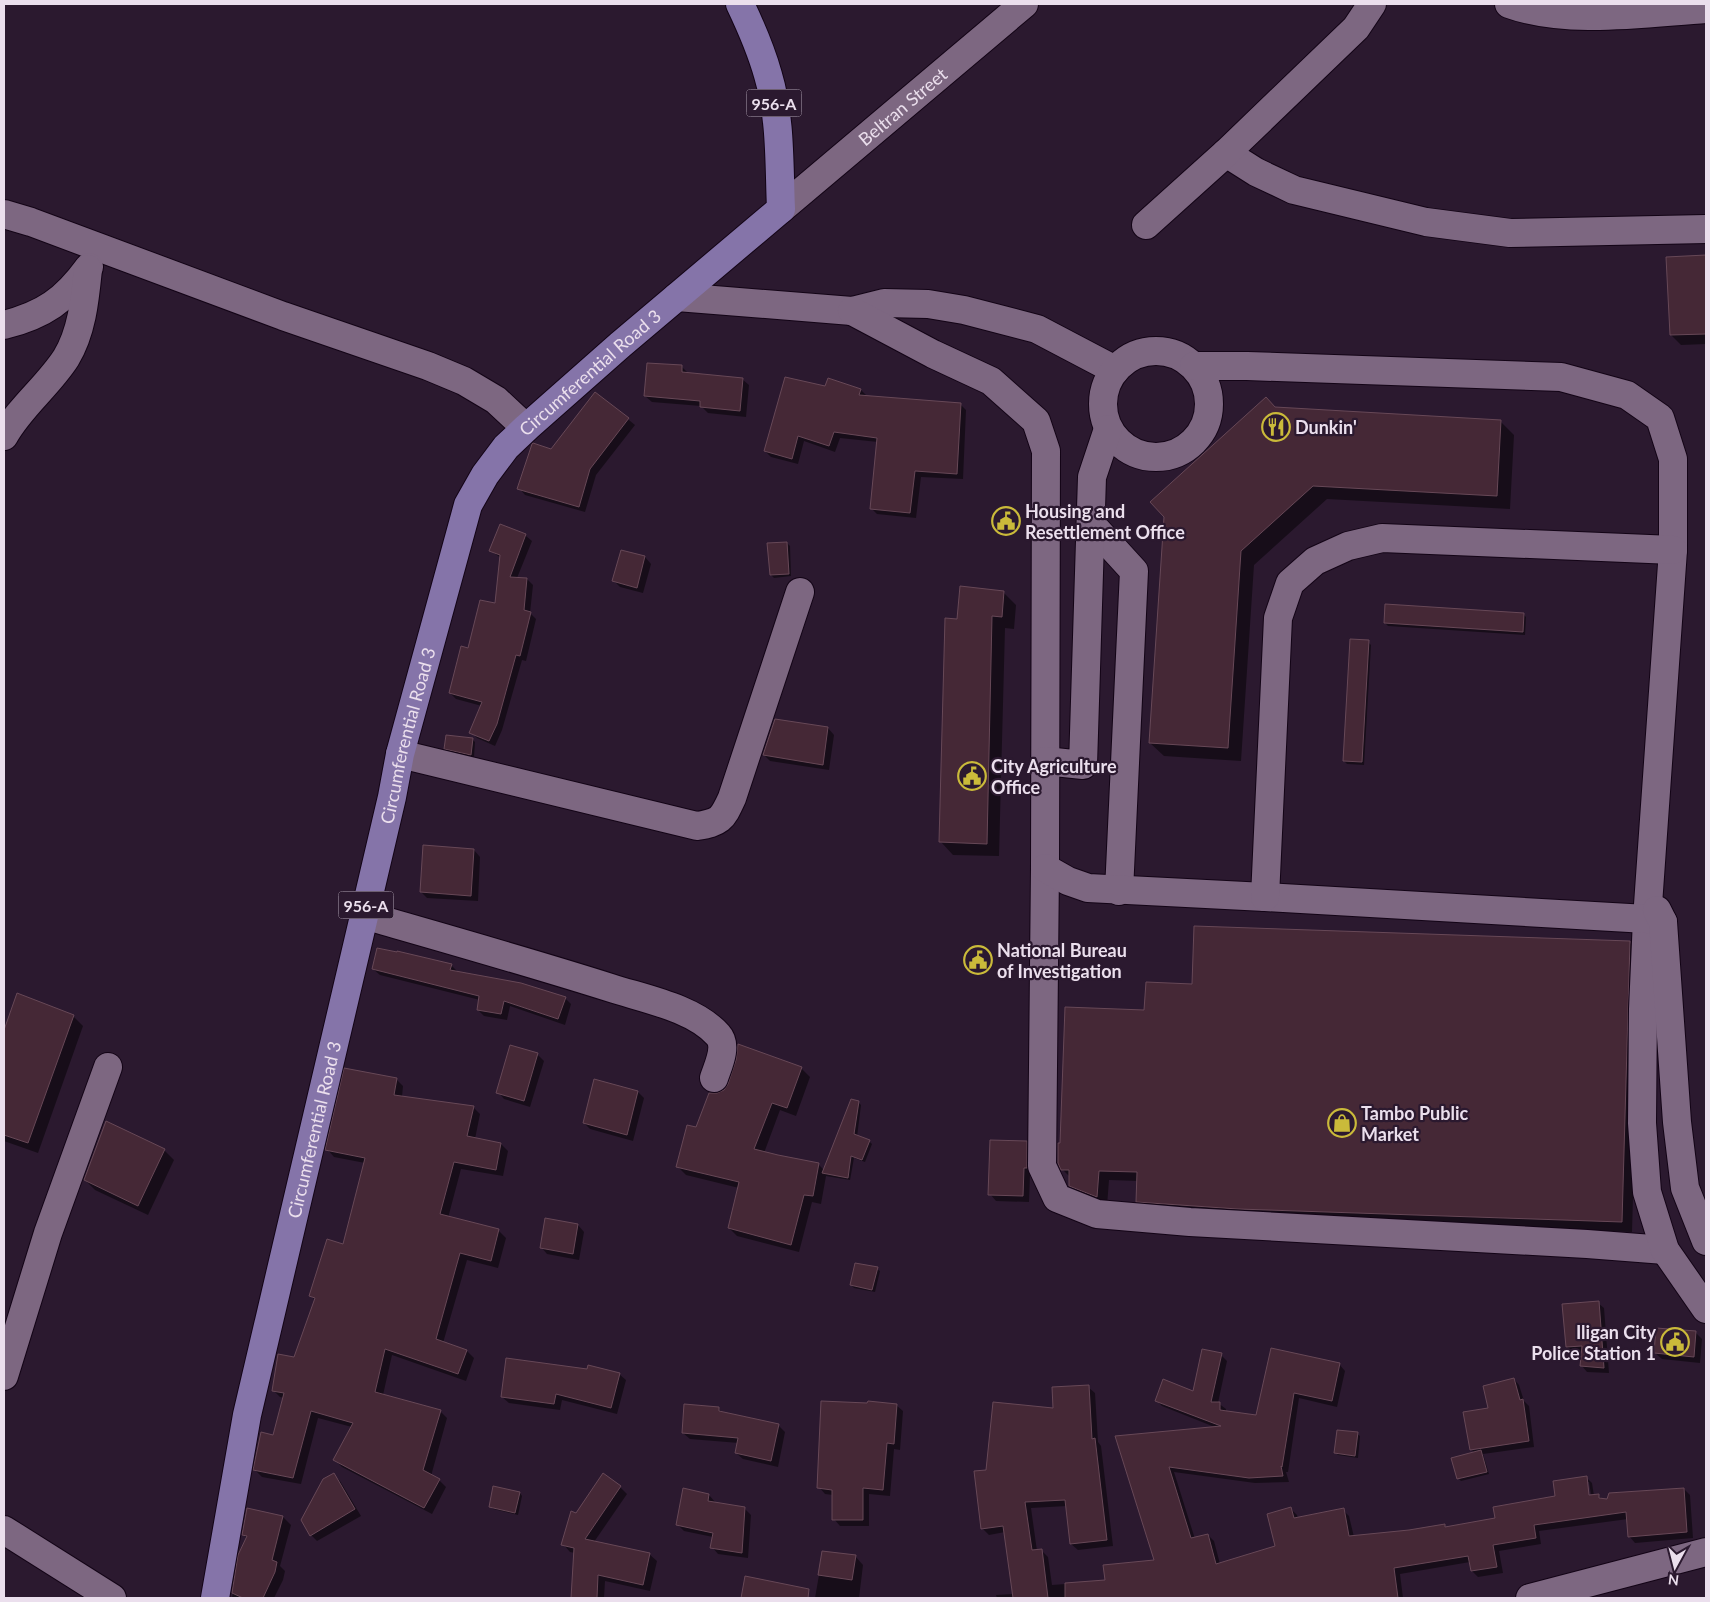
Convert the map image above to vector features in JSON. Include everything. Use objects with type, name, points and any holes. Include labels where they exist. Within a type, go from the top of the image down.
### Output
[{"type":"main road","name":"956-A","points":[[740,4],[756,38],[769,76],[776,116],[781,209]]},
{"type":"main road","name":"Circumferential Road 3","points":[[215,1598],[247,1415],[392,797],[400,754],[468,505],[485,475],[506,447],[526,428],[677,296],[781,209]]},
{"type":"street","name":"Beltran Street","points":[[781,209],[1024,4]]},
{"type":"street","points":[[1146,226],[1226,153],[1356,28],[1372,4]]},
{"type":"street","points":[[1509,4],[1555,14],[1608,16],[1706,9]]},
{"type":"street","points":[[1226,153],[1256,172],[1294,190],[1426,222],[1510,233],[1706,229]]},
{"type":"street","points":[[4,214],[31,222],[94,259],[283,316],[428,366],[464,381],[496,400],[526,428]]},
{"type":"street","points":[[4,325],[22,321],[54,304],[78,283],[94,259]]},
{"type":"street","points":[[4,436],[65,359],[74,342],[94,259]]},
{"type":"street","points":[[677,296],[852,311],[884,303],[928,304],[964,310],[1037,328],[1115,370]]},
{"type":"street","points":[[852,311],[933,354],[991,381],[1036,421],[1046,451],[1042,1166],[1057,1198],[1097,1214],[1180,1221],[1666,1250]]},
{"type":"street","points":[[1162,351],[1179,356],[1194,366],[1204,380],[1210,396],[1210,414],[1204,430],[1193,444],[1179,454],[1162,458],[1145,457],[1123,447],[1108,429],[1102,409],[1105,388],[1115,370],[1128,358],[1145,352],[1162,351]]},
{"type":"street","points":[[1194,366],[1247,366],[1561,377],[1627,395],[1660,418],[1673,459],[1673,550],[1653,912],[1643,1009],[1642,1123],[1648,1192],[1666,1250],[1706,1309]]},
{"type":"street","points":[[1084,765],[1092,477],[1108,429]]},
{"type":"street","points":[[1092,477],[1145,457]]},
{"type":"street","points":[[1092,525],[1134,571],[1119,891]]},
{"type":"street","points":[[1265,897],[1278,618],[1290,583],[1315,561],[1348,546],[1382,538],[1673,550]]},
{"type":"street","points":[[400,754],[696,826],[715,823],[725,814],[732,798],[800,592]]},
{"type":"street","points":[[1045,761],[1109,766],[1125,762]]},
{"type":"street","points":[[1045,868],[1068,881],[1088,888],[1119,891],[1653,912]]},
{"type":"street","points":[[1653,912],[1685,1188],[1706,1241]]},
{"type":"street","points":[[364,915],[569,974],[682,1010],[704,1023],[719,1036],[722,1048],[714,1078]]},
{"type":"street","points":[[4,1376],[48,1233],[108,1067]]},
{"type":"street","points":[[4,1530],[112,1598]]},
{"type":"street","points":[[1530,1598],[1706,1552]]},
{"type":"building","points":[[1706,255],[1706,334],[1670,335],[1666,257]]},
{"type":"building","points":[[647,363],[682,365],[682,372],[743,378],[740,411],[700,407],[700,401],[644,396]]},
{"type":"building","points":[[785,377],[825,386],[828,378],[861,389],[859,395],[961,403],[957,474],[915,471],[910,513],[870,509],[877,438],[834,432],[829,446],[798,436],[792,459],[764,451]]},
{"type":"building","points":[[595,392],[629,418],[590,469],[579,507],[517,489],[532,444],[551,449]]},
{"type":"building","points":[[1266,397],[1275,407],[1501,420],[1497,496],[1313,486],[1241,551],[1228,748],[1149,743],[1164,517],[1150,502]]},
{"type":"building","points":[[500,524],[526,534],[510,577],[527,578],[524,610],[531,612],[520,656],[516,655],[497,724],[489,741],[469,733],[482,702],[449,693],[461,646],[468,648],[480,600],[495,603],[500,555],[489,551]]},
{"type":"building","points":[[787,542],[789,574],[770,575],[767,543]]},
{"type":"building","points":[[621,550],[645,556],[637,588],[612,581]]},
{"type":"building","points":[[960,586],[1004,591],[1002,617],[992,616],[987,844],[939,842],[945,618],[957,619]]},
{"type":"building","points":[[1385,604],[1524,613],[1523,632],[1384,623]]},
{"type":"building","points":[[1350,639],[1369,640],[1362,762],[1343,761]]},
{"type":"building","points":[[775,719],[828,727],[823,765],[763,755]]},
{"type":"building","points":[[446,735],[473,738],[471,755],[444,749]]},
{"type":"building","points":[[423,845],[474,849],[471,896],[420,892]]},
{"type":"building","points":[[1194,926],[1630,941],[1622,1222],[1238,1209],[1136,1202],[1137,1172],[1099,1171],[1097,1197],[1069,1186],[1069,1170],[1061,1170],[1058,1163],[1065,1007],[1144,1010],[1146,982],[1192,984]]},
{"type":"building","points":[[377,948],[452,964],[450,970],[521,983],[566,997],[558,1019],[504,1001],[501,1014],[477,1010],[479,996],[372,969]]},
{"type":"building","points":[[17,993],[74,1015],[28,1143],[4,1135],[4,1030]]},
{"type":"building","points":[[738,1044],[802,1067],[787,1108],[772,1103],[754,1149],[819,1163],[813,1196],[804,1195],[791,1245],[728,1228],[739,1182],[676,1167],[687,1125],[696,1127],[709,1093],[717,1093],[724,1090],[728,1084],[736,1060]]},
{"type":"building","points":[[510,1045],[538,1053],[524,1101],[496,1093]]},
{"type":"building","points":[[344,1068],[397,1078],[394,1095],[474,1106],[467,1136],[501,1143],[496,1170],[454,1162],[440,1214],[499,1229],[491,1261],[460,1253],[436,1339],[467,1350],[458,1374],[385,1349],[375,1392],[441,1410],[423,1470],[440,1479],[424,1508],[333,1460],[353,1423],[311,1411],[293,1478],[253,1470],[261,1432],[273,1435],[284,1393],[272,1391],[278,1354],[294,1357],[315,1298],[309,1296],[327,1239],[343,1244],[365,1158],[325,1150]]},
{"type":"building","points":[[594,1079],[638,1091],[627,1135],[583,1123]]},
{"type":"building","points":[[851,1099],[859,1101],[854,1134],[870,1140],[862,1160],[851,1156],[848,1178],[822,1173]]},
{"type":"building","points":[[106,1121],[165,1149],[138,1206],[84,1180]]},
{"type":"building","points":[[990,1140],[1027,1141],[1027,1168],[1024,1168],[1023,1196],[988,1195]]},
{"type":"building","points":[[545,1218],[578,1224],[573,1254],[540,1248]]},
{"type":"building","points":[[855,1263],[878,1267],[872,1290],[850,1285]]},
{"type":"building","points":[[1599,1301],[1604,1368],[1580,1366],[1582,1346],[1566,1347],[1562,1304]]},
{"type":"building","name":"Iligan City Police Station 1","points":[[1656,1328],[1696,1331],[1694,1357],[1654,1353]]},
{"type":"building","points":[[1271,1348],[1340,1363],[1332,1401],[1294,1393],[1281,1466],[1283,1476],[1249,1478],[1169,1467],[1191,1538],[1208,1534],[1216,1564],[1275,1546],[1267,1514],[1291,1507],[1294,1518],[1344,1508],[1349,1536],[1445,1524],[1445,1527],[1495,1518],[1493,1507],[1555,1496],[1553,1481],[1587,1476],[1589,1495],[1599,1494],[1599,1498],[1607,1499],[1609,1493],[1684,1488],[1687,1532],[1628,1537],[1626,1512],[1534,1525],[1536,1538],[1493,1545],[1497,1567],[1471,1571],[1468,1556],[1394,1568],[1398,1598],[1065,1598],[1065,1583],[1105,1580],[1103,1565],[1154,1560],[1115,1436],[1221,1426],[1155,1401],[1163,1379],[1193,1391],[1202,1349],[1222,1353],[1211,1402],[1220,1402],[1220,1410],[1256,1415]]},
{"type":"building","points":[[506,1358],[587,1369],[588,1365],[620,1373],[611,1408],[556,1394],[554,1404],[501,1397]]},
{"type":"building","points":[[1514,1378],[1520,1400],[1523,1399],[1529,1441],[1470,1450],[1463,1412],[1488,1408],[1483,1386]]},
{"type":"building","points":[[1089,1385],[1092,1439],[1095,1438],[1107,1540],[1070,1544],[1065,1500],[1025,1502],[1032,1550],[1042,1549],[1048,1598],[1013,1598],[1003,1526],[981,1529],[974,1471],[986,1470],[993,1402],[1053,1408],[1052,1387]]},
{"type":"building","points":[[821,1401],[867,1403],[868,1401],[897,1404],[894,1444],[887,1443],[883,1490],[863,1488],[863,1520],[832,1520],[832,1490],[817,1488]]},
{"type":"building","points":[[684,1404],[719,1407],[719,1411],[779,1424],[771,1461],[735,1453],[738,1438],[682,1433]]},
{"type":"building","points":[[1337,1430],[1358,1432],[1355,1456],[1334,1453]]},
{"type":"building","points":[[1481,1450],[1487,1472],[1457,1479],[1451,1458]]},
{"type":"building","points":[[334,1473],[355,1509],[310,1536],[301,1520],[323,1479]]},
{"type":"building","points":[[603,1473],[621,1486],[585,1539],[650,1553],[643,1585],[598,1575],[597,1598],[571,1598],[574,1548],[561,1545],[571,1511],[576,1513]]},
{"type":"building","points":[[493,1486],[520,1492],[515,1513],[489,1507]]},
{"type":"building","points":[[683,1488],[709,1494],[708,1501],[745,1507],[742,1553],[710,1548],[713,1533],[676,1525]]},
{"type":"building","points":[[247,1508],[283,1516],[272,1560],[277,1562],[275,1572],[263,1598],[243,1598],[232,1593],[238,1555],[247,1536],[242,1535]]},
{"type":"building","points":[[822,1551],[856,1555],[852,1580],[818,1575]]},
{"type":"building","points":[[745,1576],[809,1589],[808,1598],[741,1598]]},
{"type":"place","name":"Dunkin'","points":[[1276,427]]},
{"type":"place","name":"Housing and Resettlement Office","points":[[1006,521]]},
{"type":"place","name":"City Agriculture Office","points":[[972,776]]},
{"type":"place","name":"National Bureau of Investigation","points":[[978,960]]},
{"type":"place","name":"Tambo Public Market","points":[[1342,1123]]},
{"type":"place","name":"Iligan City Police Station 1","points":[[1675,1342]]}]
